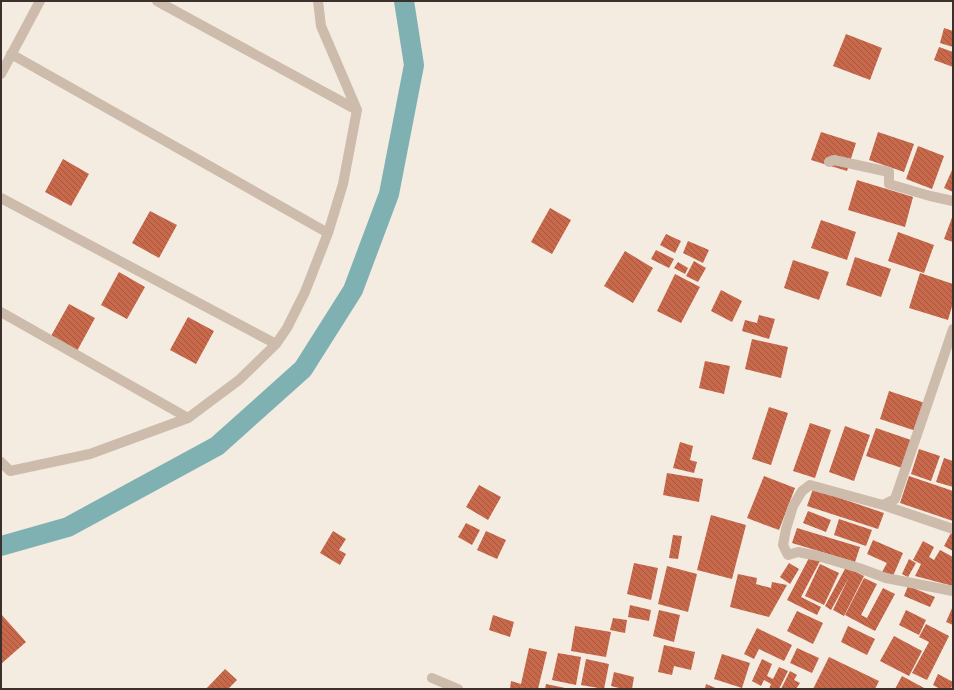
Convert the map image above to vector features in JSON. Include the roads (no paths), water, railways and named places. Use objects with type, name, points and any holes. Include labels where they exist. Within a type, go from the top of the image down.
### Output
[{"type":"street","points":[[1,74],[40,1]]},
{"type":"street","points":[[157,1],[357,110]]},
{"type":"street","points":[[1,462],[10,471],[90,454],[188,418],[239,380],[276,344],[287,328],[305,292],[328,233],[343,184],[357,110],[321,26],[318,1]]},
{"type":"street","points":[[11,54],[328,233]]},
{"type":"street","points":[[829,162],[834,160],[889,172],[889,184],[953,201]]},
{"type":"street","points":[[1,198],[276,344]]},
{"type":"street","points":[[1,312],[188,418]]},
{"type":"street","points":[[883,505],[894,499],[953,329]]},
{"type":"street","points":[[953,529],[883,505],[810,485],[802,491],[793,506],[783,545],[788,555],[798,552],[818,556],[859,568],[886,578],[953,591]]},
{"type":"street","points":[[432,678],[458,689]]},
{"type":"waterway","points":[[1,546],[68,527],[217,446],[303,369],[353,290],[389,194],[414,65],[404,1]]}]
